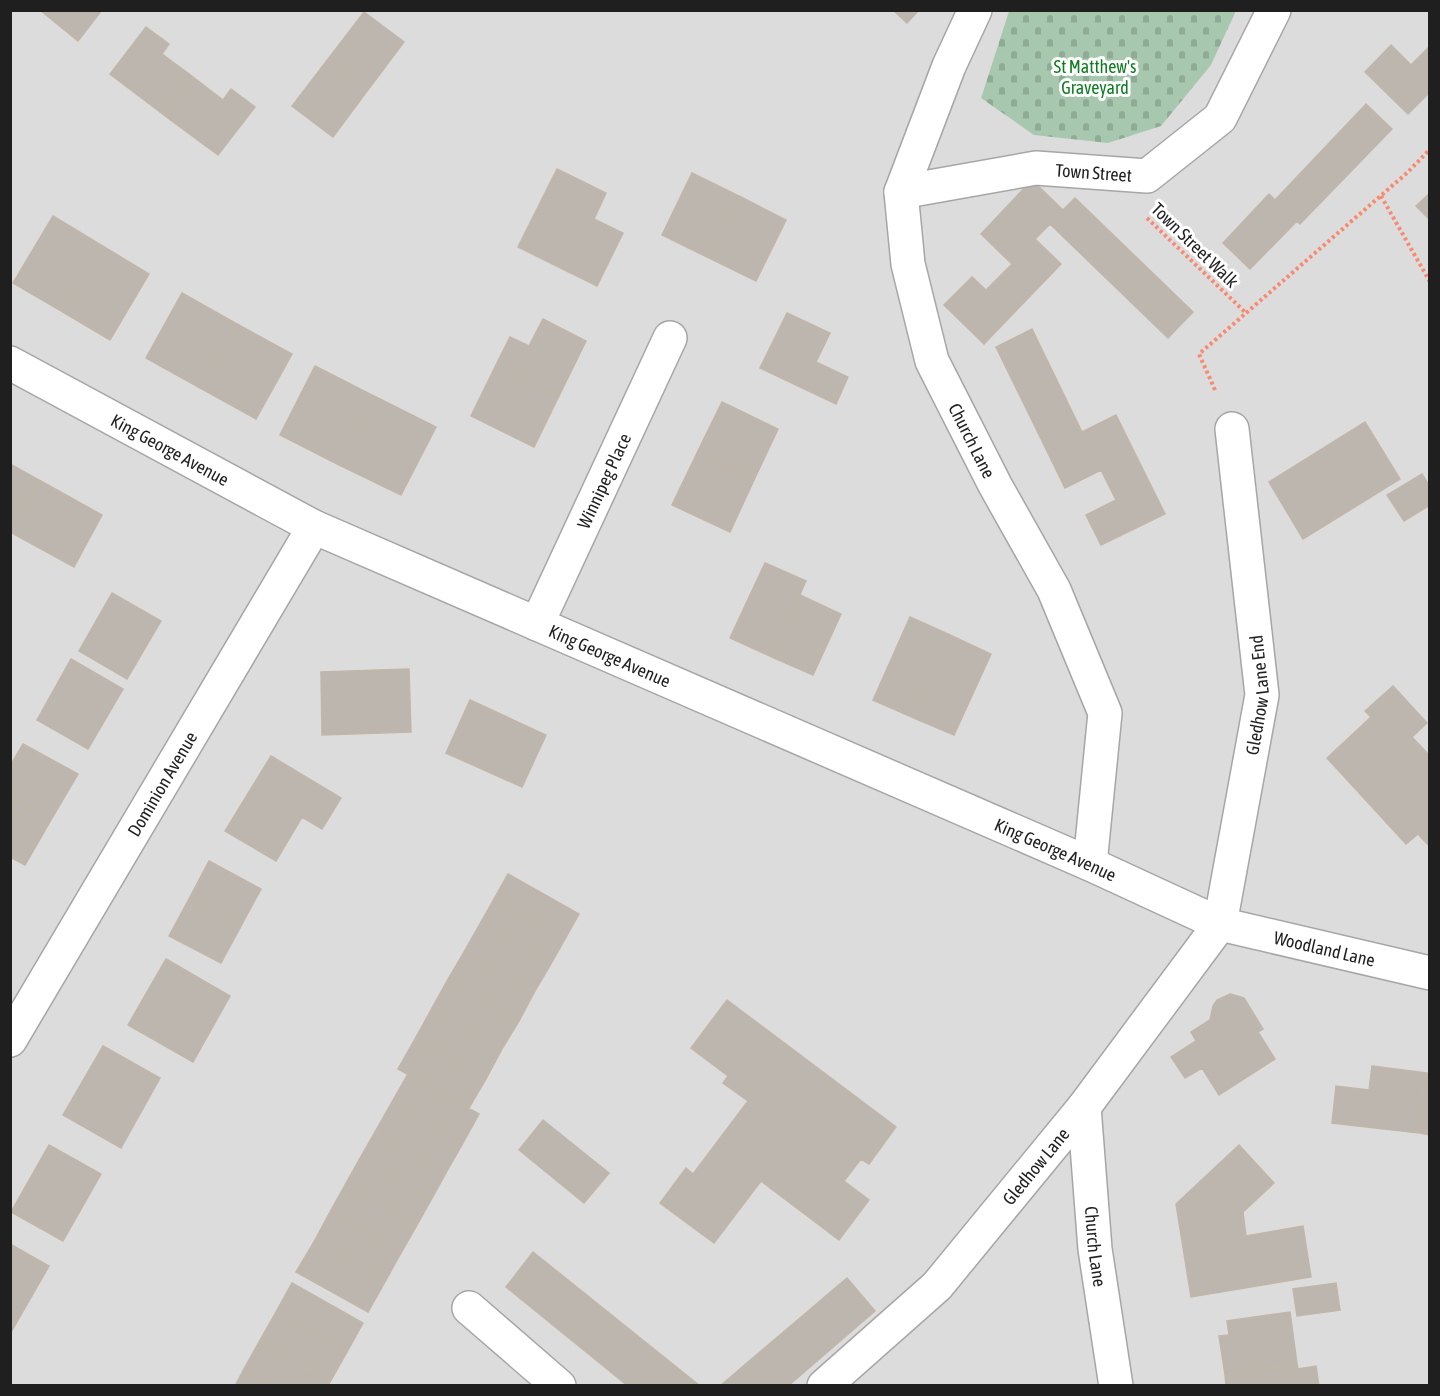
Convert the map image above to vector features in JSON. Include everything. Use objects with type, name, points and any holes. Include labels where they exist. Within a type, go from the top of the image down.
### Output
[{"type":"street","name":"Church Lane","points":[[975,10],[949,66],[901,192],[908,264],[932,361],[995,485],[1054,590],[1105,713],[1090,864]]},
{"type":"street","name":"Town Street","points":[[901,192],[1036,168],[1147,176],[1220,118],[1274,10]]},
{"type":"street","name":"Winnipeg Place","points":[[537,624],[670,338]]},
{"type":"street","name":"King George Avenue","points":[[10,363],[314,527],[1090,864],[1220,924]]},
{"type":"street","name":"Gledhow Lane End","points":[[1220,924],[1262,695],[1232,429]]},
{"type":"street","name":"Dominion Avenue","points":[[10,1040],[314,527]]},
{"type":"street","name":"Woodland Lane","points":[[1220,924],[1430,973]]},
{"type":"street","name":"Gledhow Lane","points":[[824,1386],[937,1286],[1084,1107],[1220,924]]},
{"type":"street","name":"Church Lane","points":[[1084,1107],[1095,1249],[1116,1386]]},
{"type":"street","points":[[469,1308],[559,1386]]},
{"type":"path","points":[[1232,429],[1199,354],[1381,196],[1430,149]]},
{"type":"path","name":"Town Street Walk","points":[[1099,173],[1246,313]]},
{"type":"path","points":[[1381,196],[1430,282]]},
{"type":"shaded area","points":[[10,11],[1009,11],[981,98],[1211,65],[1236,11],[1429,11],[1429,1385],[11,1385]]},
{"type":"green space","name":"St Matthew's Graveyard","points":[[1009,10],[1236,11],[1211,65],[1161,126],[1108,143],[1034,135],[981,98]]},
{"type":"building","points":[[40,10],[102,10],[78,41]]},
{"type":"building","points":[[893,10],[919,10],[907,23]]},
{"type":"building","points":[[364,12],[404,42],[368,90],[328,59]]},
{"type":"building","points":[[146,27],[169,44],[162,54],[193,77],[164,115],[110,74]]},
{"type":"building","points":[[1391,45],[1411,65],[1430,46],[1430,92],[1408,114],[1365,72]]},
{"type":"building","points":[[328,59],[368,90],[333,137],[292,106]]},
{"type":"building","points":[[193,77],[223,100],[231,89],[255,107],[218,155],[164,115]]},
{"type":"building","points":[[1366,104],[1392,129],[1300,224],[1297,221],[1250,269],[1223,243],[1269,194],[1275,200]]},
{"type":"building","points":[[557,169],[606,193],[594,219],[623,233],[597,286],[518,247]]},
{"type":"building","points":[[692,173],[739,196],[709,258],[662,235]]},
{"type":"building","points":[[1032,180],[1063,210],[1075,198],[1193,312],[1168,338],[1050,224],[1035,239],[1061,264],[984,344],[944,305],[972,277],[986,290],[1012,264],[981,234]]},
{"type":"building","points":[[1430,193],[1430,220],[1416,206]]},
{"type":"building","points":[[739,196],[786,220],[756,281],[709,258]]},
{"type":"building","points":[[53,216],[101,245],[61,311],[13,283]]},
{"type":"building","points":[[101,245],[149,274],[110,340],[61,311]]},
{"type":"building","points":[[182,293],[237,324],[200,388],[146,358]]},
{"type":"building","points":[[787,313],[830,333],[816,362],[848,377],[836,404],[760,368]]},
{"type":"building","points":[[543,319],[586,341],[559,396],[496,365],[510,337],[529,346]]},
{"type":"building","points":[[237,324],[292,354],[256,419],[200,388]]},
{"type":"building","points":[[1032,329],[1082,432],[1116,415],[1165,514],[1101,545],[1086,515],[1116,500],[1101,470],[1065,488],[996,347]]},
{"type":"building","points":[[496,365],[559,396],[534,447],[471,416]]},
{"type":"building","points":[[315,366],[376,397],[341,466],[280,435]]},
{"type":"building","points":[[376,397],[436,427],[401,495],[341,466]]},
{"type":"building","points":[[722,402],[778,429],[754,480],[697,453]]},
{"type":"building","points":[[1365,422],[1400,479],[1303,539],[1269,482]]},
{"type":"building","points":[[697,453],[754,480],[730,532],[672,505]]},
{"type":"building","points":[[10,464],[39,480],[10,531]]},
{"type":"building","points":[[1422,474],[1430,487],[1430,505],[1404,521],[1387,495]]},
{"type":"building","points":[[39,480],[102,515],[74,567],[10,532]]},
{"type":"building","points":[[765,563],[806,581],[772,657],[730,638]]},
{"type":"building","points":[[112,593],[161,621],[127,679],[79,651]]},
{"type":"building","points":[[800,595],[841,614],[813,675],[772,657]]},
{"type":"building","points":[[910,617],[950,635],[914,718],[873,700]]},
{"type":"building","points":[[950,635],[991,654],[954,735],[914,718]]},
{"type":"building","points":[[71,659],[123,689],[88,749],[37,720]]},
{"type":"building","points":[[409,669],[411,732],[322,735],[321,672]]},
{"type":"building","points":[[1393,686],[1427,723],[1412,737],[1430,756],[1430,847],[1418,834],[1406,844],[1327,758],[1371,717],[1365,711]]},
{"type":"building","points":[[470,700],[546,735],[522,787],[446,753]]},
{"type":"building","points":[[23,744],[78,774],[51,820],[10,797],[10,766]]},
{"type":"building","points":[[271,756],[341,798],[322,829],[302,817],[276,861],[225,831]]},
{"type":"building","points":[[10,797],[51,820],[25,865],[10,857]]},
{"type":"building","points":[[209,861],[261,889],[241,926],[189,899]]},
{"type":"building","points":[[508,874],[579,914],[565,939],[494,899]]},
{"type":"building","points":[[189,899],[241,926],[221,963],[169,936]]},
{"type":"building","points":[[494,899],[565,939],[552,962],[481,922]]},
{"type":"building","points":[[481,922],[552,962],[535,991],[464,952]]},
{"type":"building","points":[[464,952],[535,991],[519,1021],[447,981]]},
{"type":"building","points":[[166,959],[230,996],[193,1062],[128,1025]]},
{"type":"building","points":[[447,981],[519,1021],[502,1049],[431,1010]]},
{"type":"building","points":[[1230,994],[1244,998],[1263,1029],[1258,1032],[1275,1059],[1219,1095],[1202,1068],[1185,1078],[1171,1057],[1196,1041],[1191,1032],[1210,1020],[1217,1000]]},
{"type":"building","points":[[727,1000],[896,1127],[869,1164],[861,1159],[844,1181],[869,1200],[839,1240],[761,1181],[714,1243],[660,1203],[686,1168],[693,1174],[748,1101],[723,1083],[728,1076],[691,1048]]},
{"type":"building","points":[[431,1010],[502,1049],[486,1079],[415,1039]]},
{"type":"building","points":[[415,1039],[486,1079],[469,1108],[398,1069]]},
{"type":"building","points":[[103,1046],[160,1078],[121,1148],[63,1115]]},
{"type":"building","points":[[1372,1066],[1426,1073],[1419,1133],[1332,1123],[1336,1086],[1369,1090]]},
{"type":"building","points":[[1426,1073],[1430,1073],[1430,1135],[1419,1133]]},
{"type":"building","points":[[408,1074],[479,1114],[463,1143],[392,1102]]},
{"type":"building","points":[[392,1102],[463,1143],[447,1171],[375,1132]]},
{"type":"building","points":[[543,1120],[609,1173],[584,1203],[519,1150]]},
{"type":"building","points":[[375,1132],[447,1171],[431,1200],[359,1160]]},
{"type":"building","points":[[49,1145],[101,1174],[63,1241],[11,1212]]},
{"type":"building","points":[[1239,1145],[1274,1183],[1243,1212],[1246,1236],[1303,1226],[1311,1277],[1191,1297],[1176,1204]]},
{"type":"building","points":[[359,1160],[431,1200],[417,1225],[345,1185]]},
{"type":"building","points":[[345,1185],[417,1225],[401,1253],[330,1212]]},
{"type":"building","points":[[330,1212],[401,1253],[386,1280],[315,1240]]},
{"type":"building","points":[[315,1240],[386,1280],[368,1312],[296,1272]]},
{"type":"building","points":[[10,1244],[49,1266],[10,1334]]},
{"type":"building","points":[[533,1252],[700,1386],[628,1386],[506,1287]]},
{"type":"building","points":[[847,1278],[875,1311],[788,1386],[720,1386]]},
{"type":"building","points":[[292,1283],[363,1323],[347,1352],[276,1312]]},
{"type":"building","points":[[1336,1283],[1340,1310],[1297,1316],[1293,1289]]},
{"type":"building","points":[[276,1312],[347,1352],[330,1382],[259,1342]]},
{"type":"building","points":[[1290,1312],[1297,1364],[1225,1375],[1219,1336],[1229,1335],[1227,1321]]},
{"type":"building","points":[[259,1342],[330,1382],[328,1386],[275,1386],[244,1369]]},
{"type":"building","points":[[1297,1364],[1298,1369],[1316,1366],[1319,1386],[1226,1386],[1225,1375]]},
{"type":"building","points":[[244,1369],[275,1386],[235,1386]]}]
